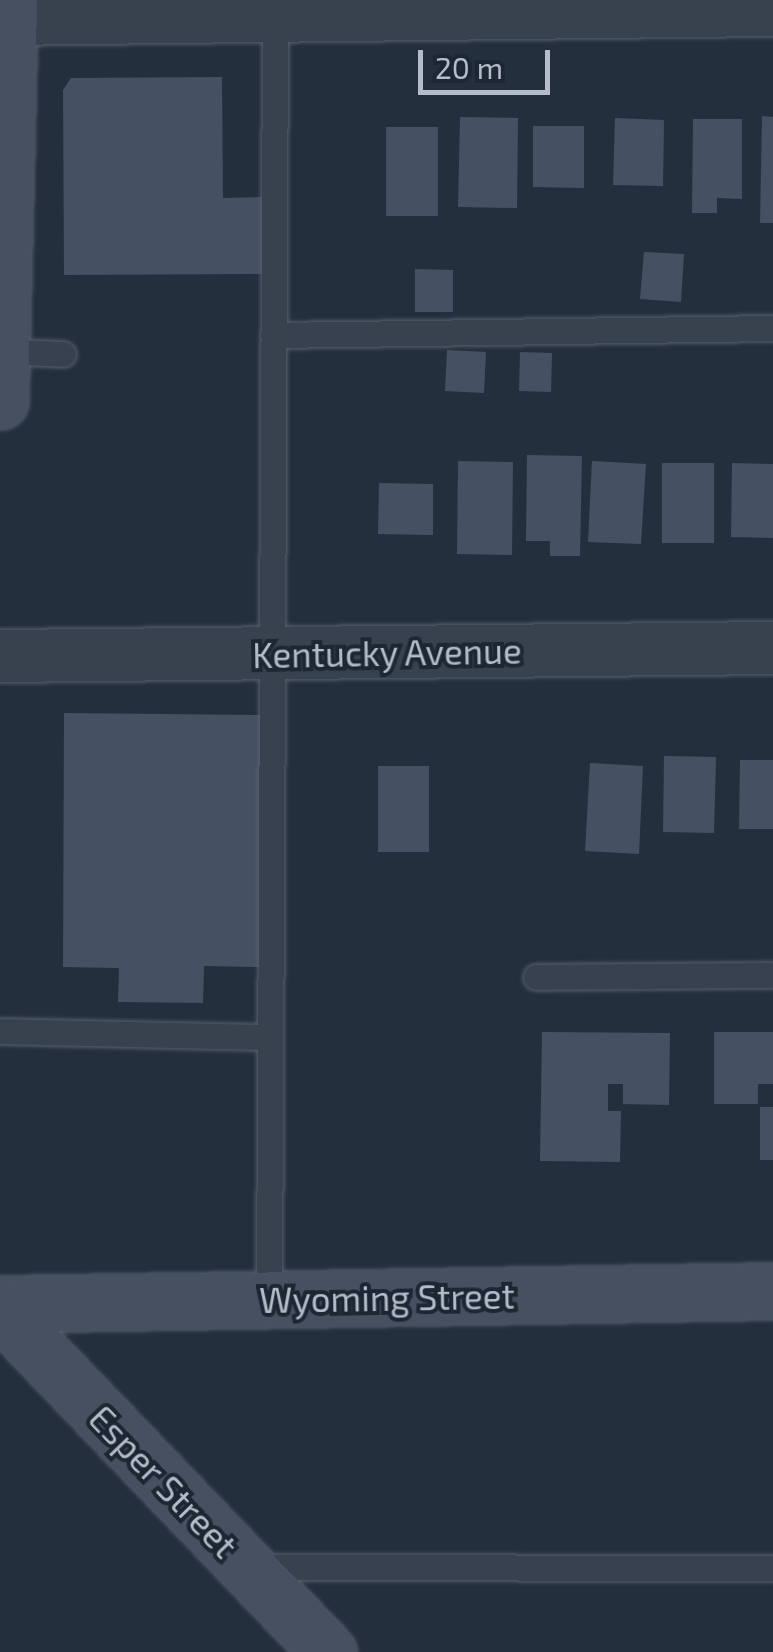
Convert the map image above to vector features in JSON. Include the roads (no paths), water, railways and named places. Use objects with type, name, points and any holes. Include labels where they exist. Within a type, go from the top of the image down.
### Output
[{"type":"street","points":[[0,401],[6,12],[276,8],[773,10]]},
{"type":"street","name":"Kentucky Avenue","points":[[0,656],[773,648]]},
{"type":"street","name":"Wyoming Street","points":[[0,1307],[773,1291]]},
{"type":"street","name":"Esper Street","points":[[0,1307],[328,1652]]},
{"type":"lane","points":[[268,1300],[272,653],[268,352],[276,8]]},
{"type":"lane","points":[[268,352],[773,328]]},
{"type":"lane","points":[[1,351],[63,354]]},
{"type":"lane","points":[[536,977],[773,975]]},
{"type":"lane","points":[[0,1030],[270,1037]]},
{"type":"lane","points":[[247,1567],[773,1568]]}]
